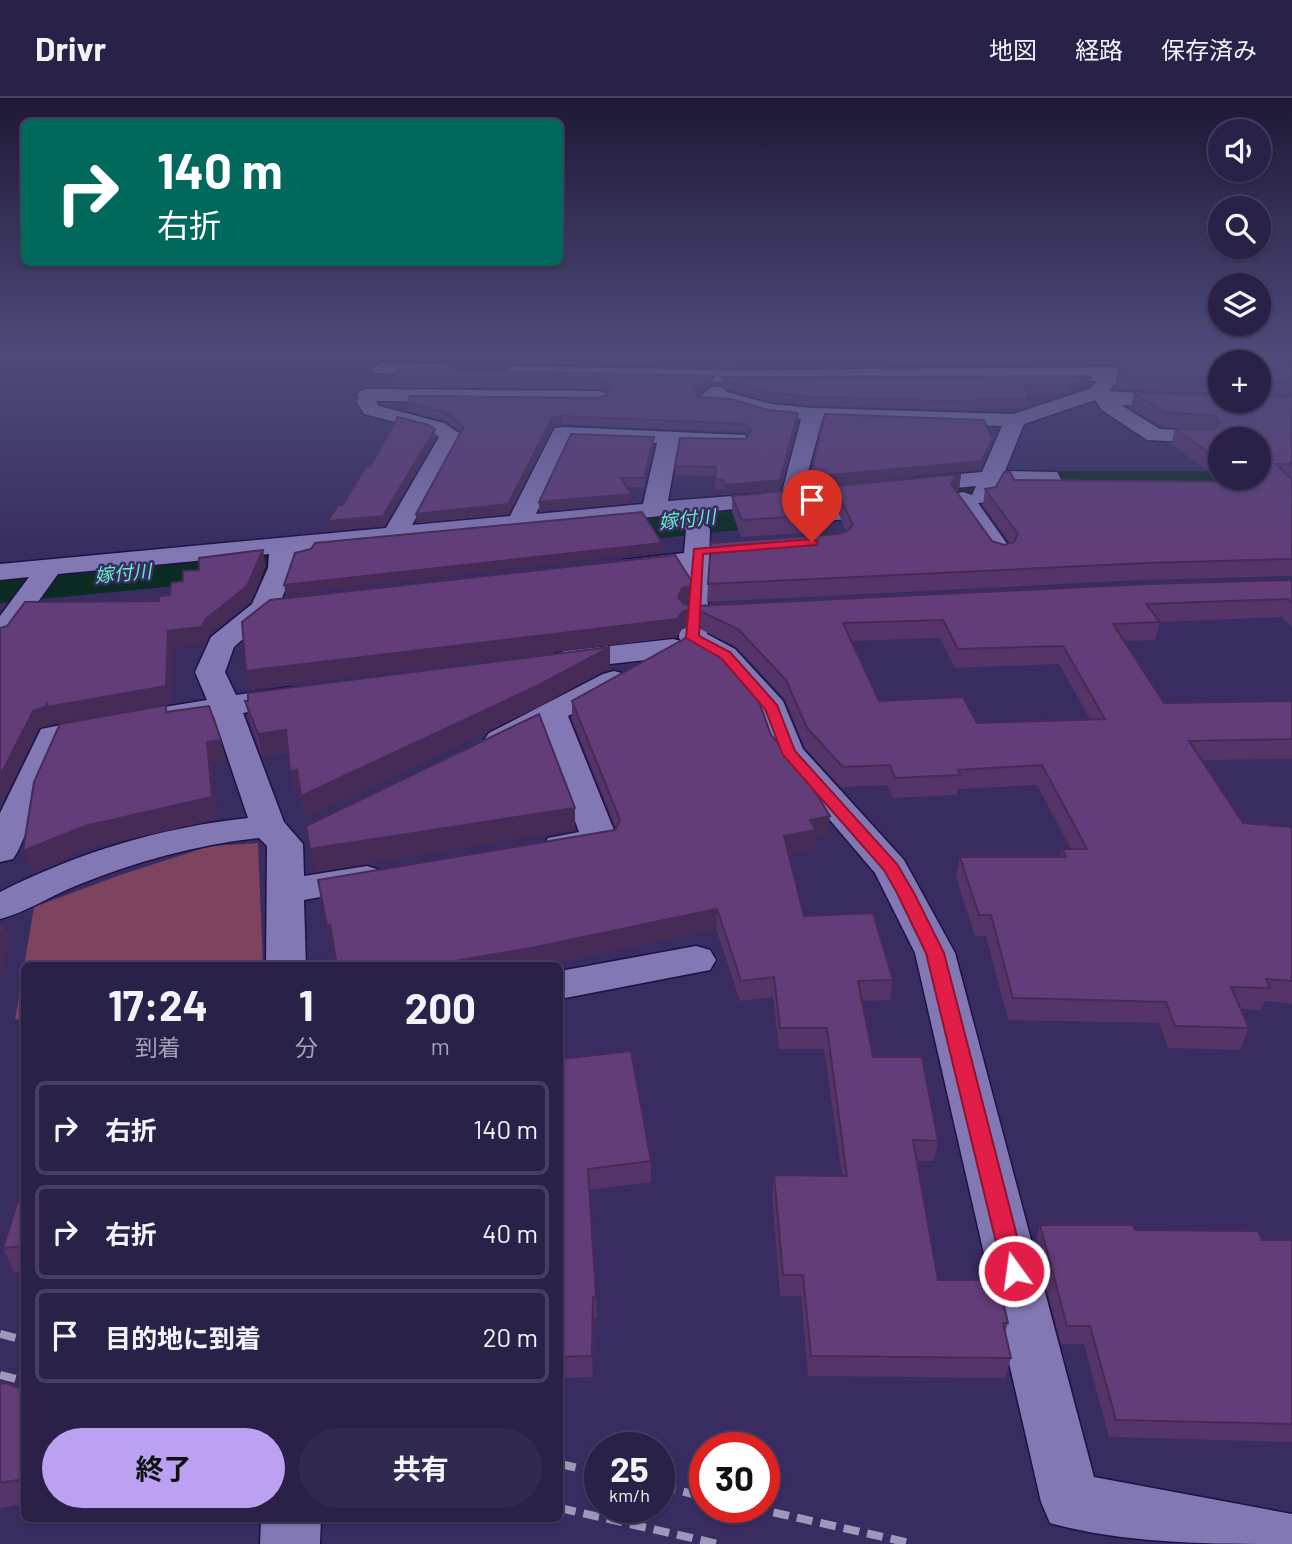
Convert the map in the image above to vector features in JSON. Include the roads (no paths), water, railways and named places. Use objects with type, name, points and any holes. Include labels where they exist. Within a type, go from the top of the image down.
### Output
[{"type":"street","points":[[394,535],[451,435],[437,427],[408,419]]},
{"type":"street","points":[[792,497],[812,419]]},
{"type":"street","points":[[997,419],[1015,420],[979,491],[1000,552]]},
{"type":"street","points":[[1130,419],[1155,435],[1202,437]]},
{"type":"street","points":[[1190,419],[1208,444]]},
{"type":"street","points":[[519,523],[564,432],[737,440]]},
{"type":"street","points":[[669,437],[666,509],[703,547],[695,628]]},
{"type":"street","points":[[603,570],[826,515],[1049,477],[1051,483]]},
{"type":"street","points":[[0,572],[282,557],[394,535],[792,497],[979,491]]},
{"type":"street","points":[[826,515],[836,540]]},
{"type":"street","points":[[282,557],[277,606],[221,643],[210,672],[288,834],[284,891],[286,962]]},
{"type":"street","points":[[0,635],[49,568]]},
{"type":"street","points":[[532,665],[695,628]]},
{"type":"street","points":[[479,750],[552,715],[695,628]]},
{"type":"street","points":[[695,628],[725,655],[772,708],[788,752],[891,868],[935,953],[1072,1502],[1204,1536],[1292,1544]]},
{"type":"street","points":[[0,851],[52,736],[225,705],[318,693]]},
{"type":"street","points":[[532,851],[600,840],[552,715]]},
{"type":"street","points":[[0,906],[122,855],[242,828],[288,834]]},
{"type":"street","points":[[284,891],[394,873]]},
{"type":"street","points":[[563,984],[696,960]]},
{"type":"street","points":[[290,1522],[290,1544]]},
{"type":"waterway","name":"嫁付川","points":[[537,534],[980,487],[1292,487]]},
{"type":"waterway","name":"嫁付川","points":[[0,584],[383,548]]},
{"type":"railway","points":[[0,1334],[21,1339]]},
{"type":"railway","points":[[0,1375],[21,1380]]},
{"type":"railway","points":[[563,1465],[584,1469]]},
{"type":"railway","points":[[675,1490],[689,1493]]},
{"type":"railway","points":[[563,1509],[718,1544]]},
{"type":"railway","points":[[780,1514],[914,1544]]}]
